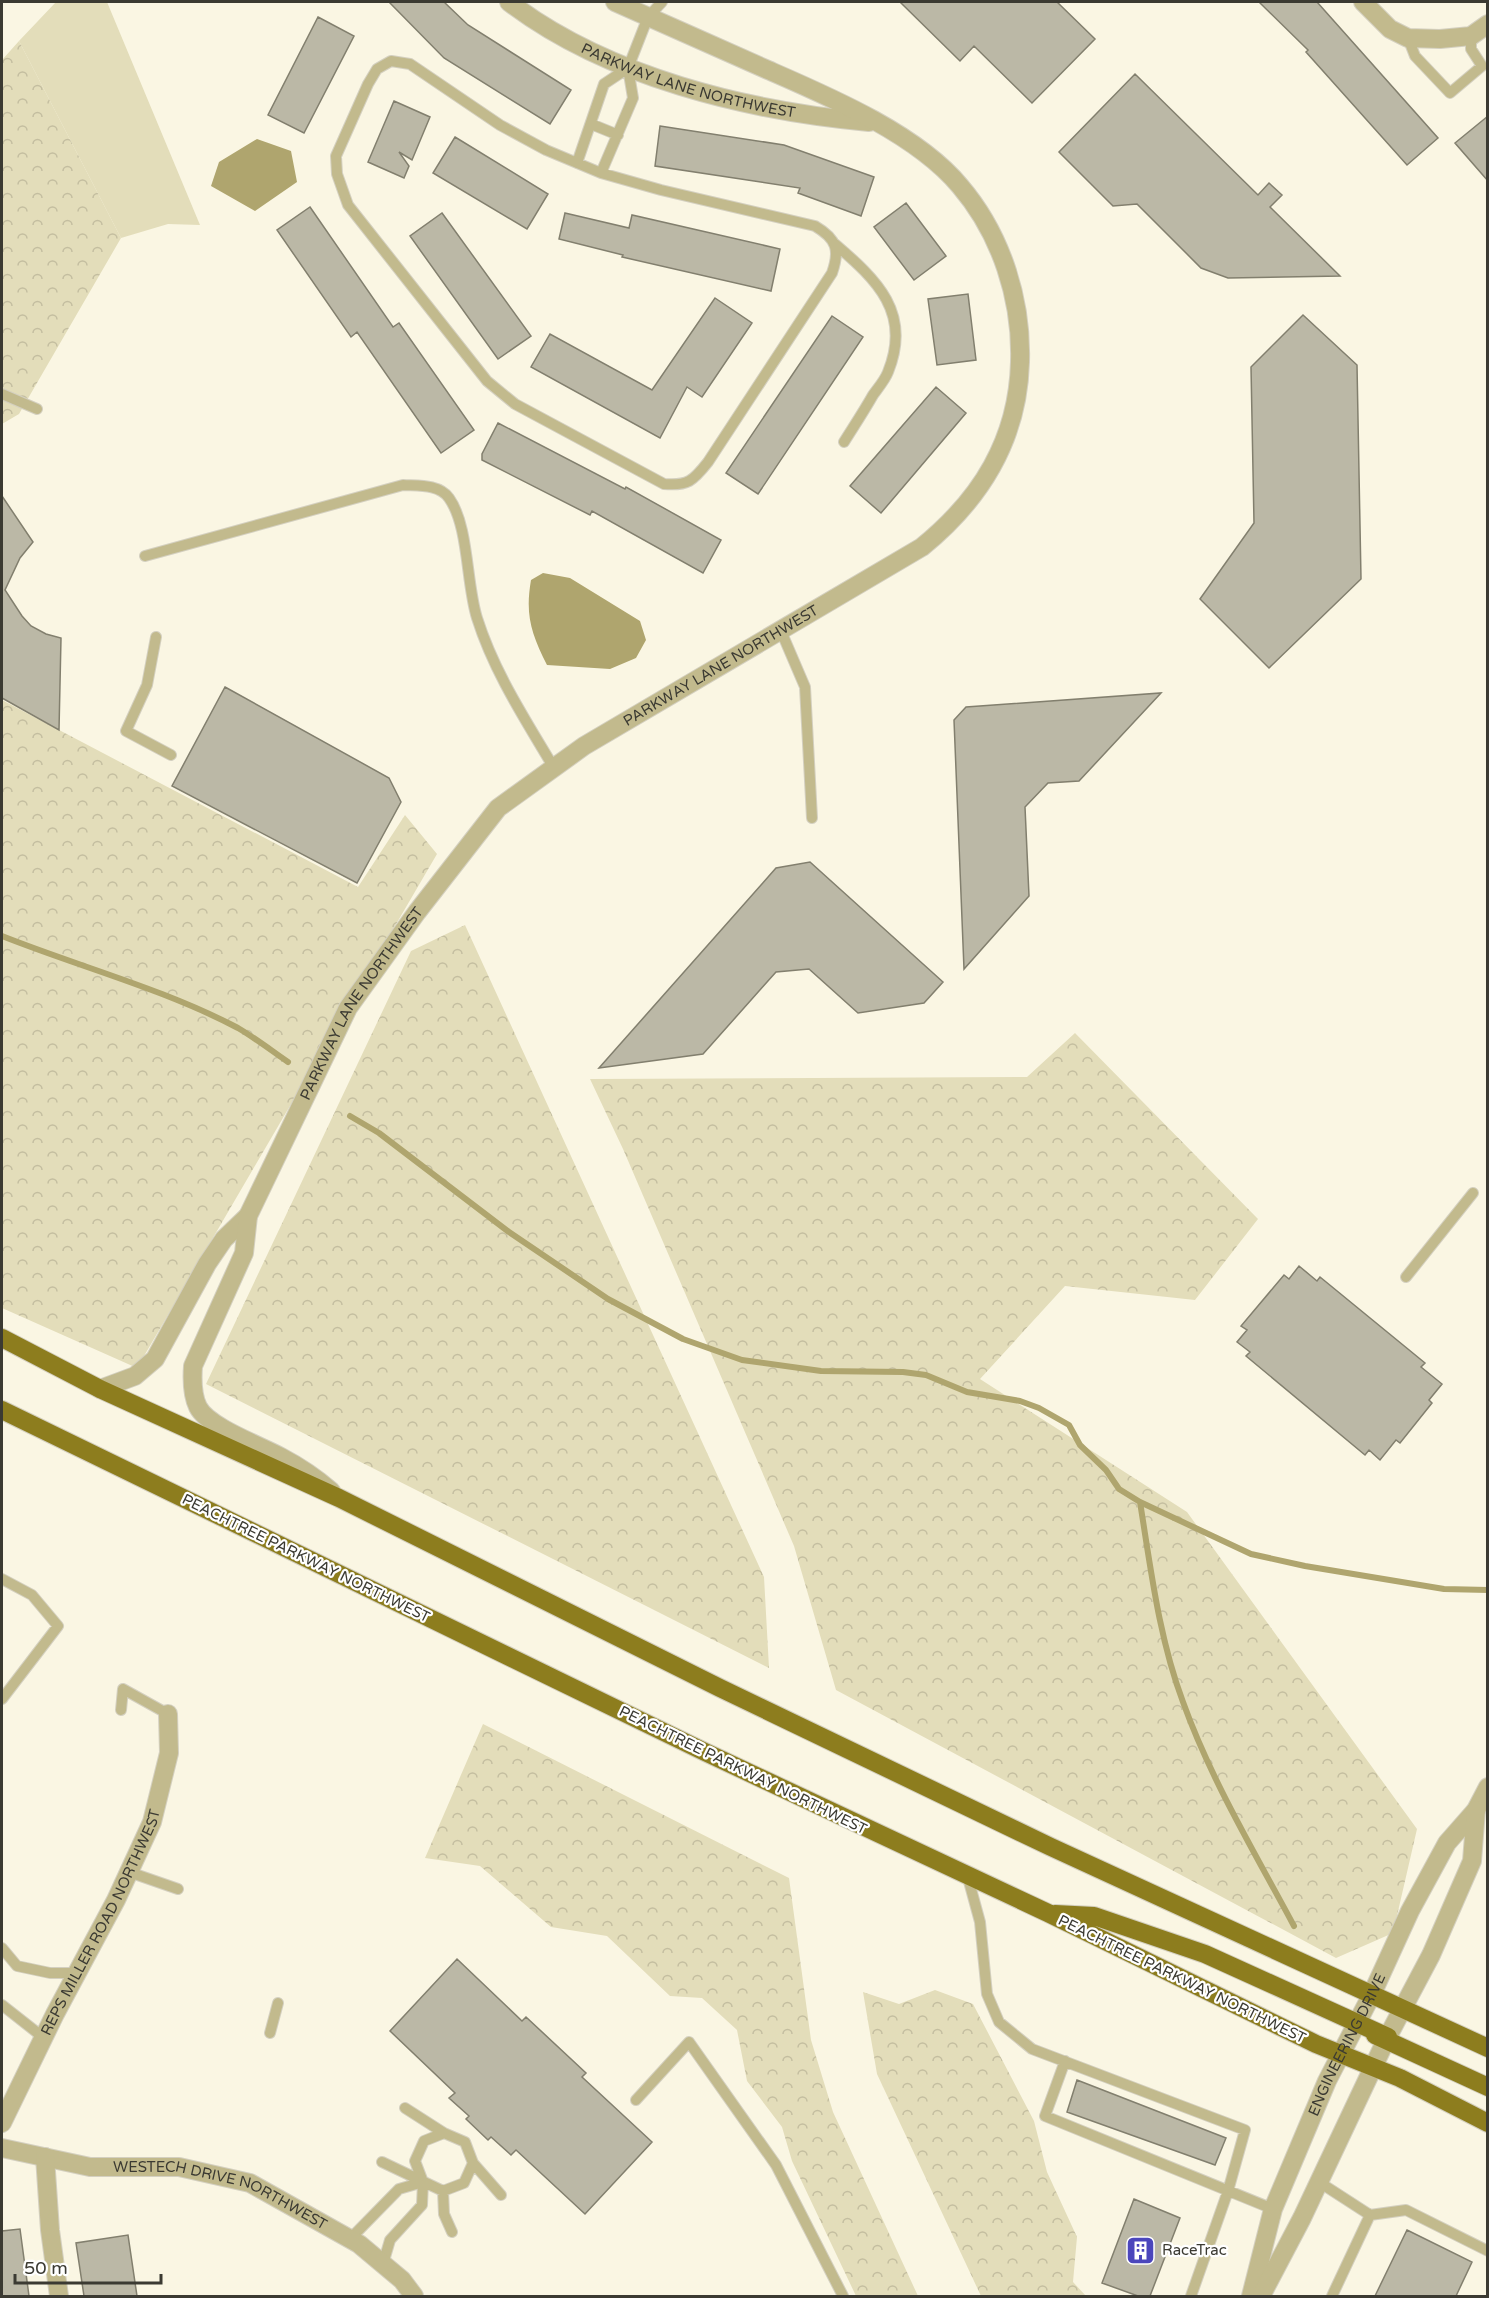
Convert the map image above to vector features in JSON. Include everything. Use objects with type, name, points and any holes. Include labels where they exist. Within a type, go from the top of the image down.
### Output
[{"type":"highway","points":[[2,1338],[100,1389],[339,1498],[966,1806],[1488,2048]]},
{"type":"highway","name":"PEACHTREE PARKWAY NORTHWEST","points":[[2,1410],[968,1878],[1048,1913],[1083,1932],[1341,2055],[1400,2079],[1488,2123]]},
{"type":"highway","points":[[1048,1913],[1094,1916],[1205,1954],[1387,2038],[1413,2055],[1488,2087]]},
{"type":"street","name":"PARKWAY LANE NORTHWEST","points":[[509,2],[574,42],[628,68],[687,89],[821,117],[879,123]]},
{"type":"street","name":"PARKWAY LANE NORTHWEST","points":[[339,1498],[311,1475],[283,1458],[209,1421],[198,1409],[192,1379],[194,1366],[244,1253],[248,1216],[348,1008],[417,912],[498,808],[584,746],[922,548],[945,529],[982,484],[997,459],[1016,404],[1020,356],[1018,317],[1004,260],[992,234],[960,185],[939,165],[879,123],[815,90],[615,2]]},
{"type":"street","points":[[1363,2],[1390,29],[1408,38],[1440,39],[1471,36],[1488,24]]},
{"type":"street","name":"PARKWAY LANE NORTHWEST","points":[[100,1389],[135,1376],[155,1359],[207,1264],[224,1239],[248,1216]]},
{"type":"street","name":"REPS MILLER ROAD NORTHWEST","points":[[2,2123],[152,1822],[169,1753],[168,1714]]},
{"type":"street","name":"ENGINEERING DRIVE","points":[[1251,2296],[1273,2209],[1327,2081],[1372,1994],[1410,1911],[1448,1843],[1476,1810],[1488,1787]]},
{"type":"street","name":"ENGINEERING DRIVE","points":[[1261,2296],[1402,2007],[1431,1955],[1472,1862],[1476,1810]]},
{"type":"street","name":"WESTECH DRIVE NORTHWEST","points":[[2,2148],[90,2167],[179,2167],[250,2183],[359,2244],[402,2280],[414,2296]]},
{"type":"street","points":[[45,2157],[50,2230],[59,2296]]},
{"type":"lane","points":[[601,173],[633,98],[628,68],[648,17],[662,2]]},
{"type":"lane","points":[[1408,38],[1415,56],[1450,93],[1482,66],[1471,50],[1471,36]]},
{"type":"lane","points":[[835,244],[837,258],[832,273],[708,462],[696,478],[682,485],[664,484],[515,404],[487,381],[348,205],[337,174],[336,156],[368,84],[378,69],[391,61],[410,64],[500,125],[546,150],[601,173],[661,190],[815,226],[827,234],[867,272],[893,311],[896,324],[894,350],[888,373],[844,442]]},
{"type":"lane","points":[[577,163],[604,84],[628,68]]},
{"type":"lane","points":[[591,124],[618,135]]},
{"type":"lane","points":[[2,394],[37,409]]},
{"type":"lane","points":[[145,556],[403,485],[434,487],[448,496],[456,511],[470,596],[494,663],[554,768]]},
{"type":"lane","points":[[781,631],[805,687],[812,818]]},
{"type":"lane","points":[[156,637],[147,685],[126,731],[171,755]]},
{"type":"lane","points":[[1406,1277],[1473,1193]]},
{"type":"lane","points":[[2,1579],[32,1595],[58,1626],[2,1699]]},
{"type":"lane","points":[[121,1710],[123,1689],[168,1714]]},
{"type":"lane","points":[[129,1872],[178,1888]]},
{"type":"lane","points":[[968,1878],[980,1922],[987,1994],[999,2022],[1032,2049],[1245,2130],[1228,2191],[1191,2296]]},
{"type":"lane","points":[[2,1948],[18,1966],[50,1973],[78,1973]]},
{"type":"lane","points":[[270,2033],[278,2003]]},
{"type":"lane","points":[[2,2005],[44,2038]]},
{"type":"lane","points":[[636,2100],[689,2042],[776,2165],[843,2296]]},
{"type":"lane","points":[[1065,2061],[1045,2116],[1273,2209]]},
{"type":"lane","points":[[405,2108],[444,2133],[465,2142],[473,2163],[501,2195]]},
{"type":"lane","points":[[383,2264],[390,2240],[422,2205],[423,2182],[415,2161],[424,2141],[444,2133]]},
{"type":"lane","points":[[382,2162],[443,2191],[464,2183],[473,2163]]},
{"type":"lane","points":[[1319,2181],[1370,2215],[1406,2210],[1488,2251]]},
{"type":"lane","points":[[350,2239],[399,2189],[423,2182]]},
{"type":"lane","points":[[443,2191],[444,2214],[452,2232]]},
{"type":"lane","points":[[1332,2296],[1370,2215]]},
{"type":"green space","points":[[56,2],[107,2],[200,225],[168,224],[121,238],[19,41]]},
{"type":"green space","points":[[19,41],[121,238],[19,414],[2,424],[2,60]]},
{"type":"green space","points":[[2,700],[358,887],[405,815],[437,854],[137,1368],[2,1308]]},
{"type":"green space","points":[[465,925],[764,1577],[769,1668],[206,1384],[411,951]]},
{"type":"green space","points":[[1075,1033],[1258,1219],[1195,1300],[1065,1286],[980,1379],[1187,1512],[1417,1829],[1393,1933],[1336,1958],[836,1690],[794,1546],[623,1149],[590,1079],[1027,1077]]},
{"type":"green space","points":[[483,1724],[789,1878],[811,2040],[833,2112],[918,2296],[856,2296],[792,2161],[782,2127],[747,2081],[737,2030],[702,1998],[670,1996],[607,1936],[551,1927],[480,1866],[425,1858]]},
{"type":"green space","points":[[935,1990],[973,2004],[1034,2121],[1047,2172],[1077,2237],[1073,2282],[1086,2296],[981,2296],[877,2074],[863,1992],[899,2004]]},
{"type":"shaded area","points":[[257,139],[291,151],[297,182],[255,211],[211,186],[219,162]]},
{"type":"shaded area","points":[[543,573],[570,578],[640,621],[646,640],[636,658],[610,669],[547,665],[533,633],[529,614],[531,580]]},
{"type":"building","points":[[389,2],[444,2],[468,25],[571,90],[550,124],[444,58]]},
{"type":"building","points":[[900,2],[1057,2],[1095,39],[1032,103],[974,46],[960,61]]},
{"type":"building","points":[[1259,2],[1317,2],[1438,138],[1407,165],[1306,52],[1308,50]]},
{"type":"building","points":[[318,17],[354,36],[304,133],[268,115]]},
{"type":"building","points":[[1135,74],[1258,195],[1269,183],[1282,195],[1270,207],[1340,276],[1228,278],[1201,268],[1137,204],[1113,206],[1059,152]]},
{"type":"building","points":[[394,101],[430,117],[412,160],[399,152],[409,166],[404,178],[368,162]]},
{"type":"building","points":[[1488,116],[1488,181],[1455,143]]},
{"type":"building","points":[[660,126],[784,145],[874,177],[861,216],[798,193],[800,188],[655,166]]},
{"type":"building","points":[[455,137],[548,194],[527,229],[433,173]]},
{"type":"building","points":[[906,203],[946,256],[914,280],[874,227]]},
{"type":"building","points":[[310,207],[393,327],[399,323],[474,430],[441,453],[357,332],[351,337],[277,230]]},
{"type":"building","points":[[442,213],[531,336],[498,359],[410,236]]},
{"type":"building","points":[[565,213],[629,228],[632,215],[780,249],[771,291],[622,257],[623,255],[559,239]]},
{"type":"building","points":[[968,294],[976,360],[937,365],[928,299]]},
{"type":"building","points":[[715,298],[752,323],[702,397],[687,387],[660,438],[531,367],[550,334],[652,390]]},
{"type":"building","points":[[1303,315],[1357,365],[1361,579],[1269,668],[1200,599],[1254,523],[1251,367]]},
{"type":"building","points":[[832,316],[863,337],[758,494],[726,473]]},
{"type":"building","points":[[936,387],[966,413],[881,513],[850,486]]},
{"type":"building","points":[[498,423],[625,489],[626,487],[721,540],[703,573],[592,511],[590,515],[482,460],[482,454]]},
{"type":"building","points":[[2,496],[33,542],[20,558],[5,590],[31,626],[46,634],[61,638],[59,730],[2,698]]},
{"type":"building","points":[[225,687],[389,778],[401,802],[357,883],[172,786]]},
{"type":"building","points":[[1161,693],[1079,781],[1048,783],[1025,807],[1029,896],[964,969],[954,720],[966,707]]},
{"type":"building","points":[[810,862],[943,982],[924,1003],[858,1013],[809,969],[776,972],[703,1054],[599,1068],[776,868]]},
{"type":"building","points":[[1299,1266],[1317,1281],[1320,1277],[1425,1363],[1421,1367],[1442,1384],[1429,1400],[1432,1403],[1400,1443],[1396,1440],[1380,1460],[1369,1450],[1365,1455],[1246,1356],[1250,1352],[1237,1342],[1247,1330],[1241,1326],[1284,1275],[1289,1279]]},
{"type":"building","points":[[457,1959],[522,2021],[526,2017],[586,2073],[582,2077],[652,2142],[585,2214],[516,2150],[511,2155],[491,2137],[488,2140],[466,2119],[469,2116],[449,2098],[455,2093],[390,2031]]},
{"type":"building","points":[[1077,2080],[1226,2138],[1215,2165],[1067,2112]]},
{"type":"building","name":"RaceTrac","points":[[1134,2199],[1180,2218],[1150,2296],[1138,2296],[1102,2283]]},
{"type":"building","points":[[20,2229],[29,2296],[2,2296],[2,2231]]},
{"type":"building","points":[[1407,2230],[1472,2262],[1456,2296],[1375,2296]]},
{"type":"building","points":[[128,2235],[137,2296],[84,2296],[76,2243]]},
{"type":"waterway","points":[[2,936],[210,1014],[238,1028],[288,1062]]},
{"type":"waterway","points":[[350,1116],[379,1133],[509,1232],[608,1299],[683,1339],[742,1360],[821,1371],[903,1372],[926,1375],[967,1392],[1020,1401],[1039,1408],[1069,1425],[1080,1445],[1106,1470],[1119,1489],[1140,1502],[1251,1554],[1305,1566],[1444,1589],[1488,1590]]},
{"type":"waterway","points":[[1140,1502],[1162,1629],[1183,1702],[1220,1788],[1294,1926]]},
{"type":"place","name":"RaceTrac","points":[[1141,2250]]}]
